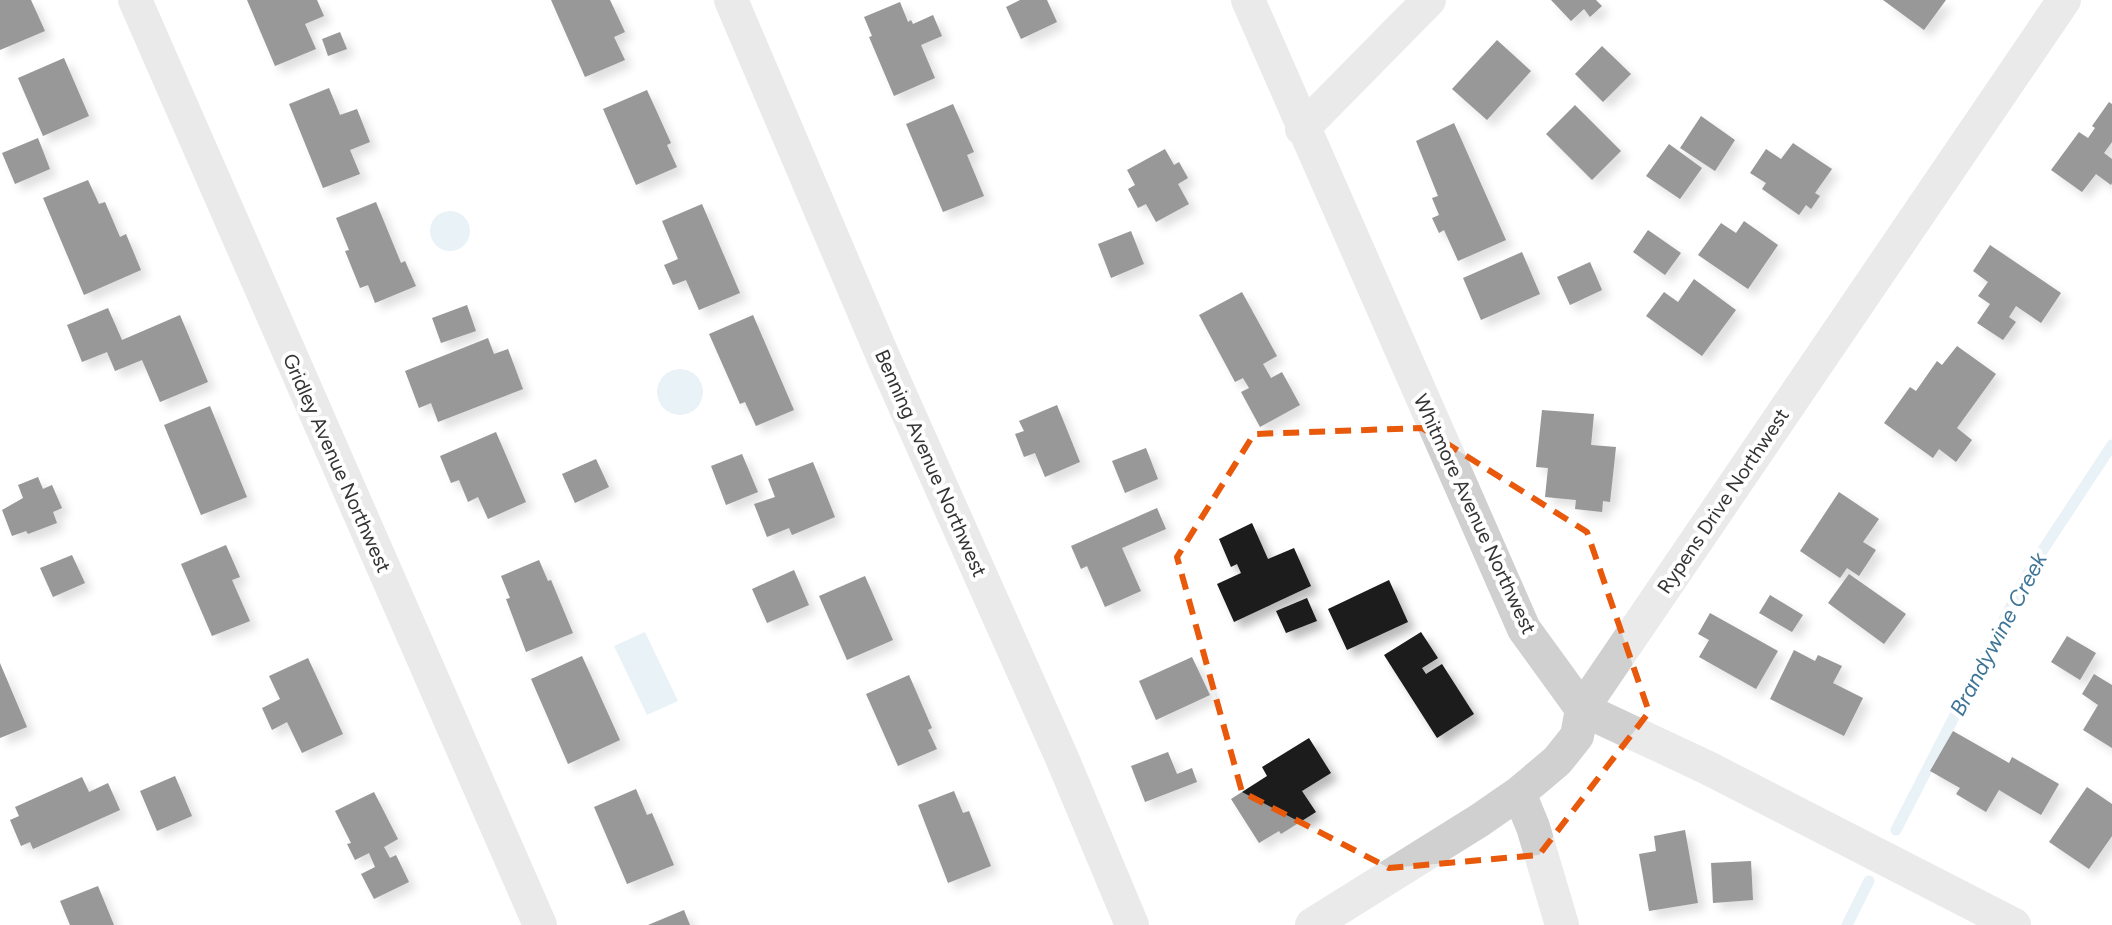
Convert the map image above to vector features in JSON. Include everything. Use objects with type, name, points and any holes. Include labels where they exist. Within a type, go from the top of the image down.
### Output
[{"type":"street","name":"Gridley Avenue Northwest","points":[[135,0],[540,925]]},
{"type":"street","name":"Benning Avenue Northwest","points":[[731,0],[1132,925]]},
{"type":"street","name":"Whitmore Avenue Northwest","points":[[1248,0],[1524,629],[1582,709],[1708,768],[2014,925]]},
{"type":"street","points":[[1302,129],[1429,0]]},
{"type":"street","name":"Rypens Drive Northwest","points":[[1312,925],[1480,820],[1557,761],[1577,736],[1582,709],[2064,0]]},
{"type":"street","points":[[1519,793],[1533,827],[1562,925]]},
{"type":"highlighted area","points":[[1422,428],[1587,532],[1649,712],[1539,855],[1389,868],[1242,792],[1177,557],[1254,434]]},
{"type":"water","points":[[450,211],[464,217],[470,231],[464,245],[450,251],[436,245],[430,231],[436,217]]},
{"type":"water","points":[[680,369],[696,376],[703,392],[696,408],[680,415],[664,408],[657,392],[664,376]]},
{"type":"water","points":[[645,632],[678,701],[647,715],[614,646]]},
{"type":"building","points":[[0,0],[31,0],[45,31],[0,50]]},
{"type":"building","points":[[247,0],[317,0],[324,16],[305,24],[316,49],[275,66]]},
{"type":"building","points":[[551,0],[610,0],[625,32],[614,37],[625,60],[585,77]]},
{"type":"building","points":[[1020,0],[1047,0],[1057,22],[1021,39],[1006,7]]},
{"type":"building","points":[[1551,0],[1596,0],[1602,6],[1590,17],[1584,9],[1571,21]]},
{"type":"building","points":[[1883,0],[1946,0],[1924,30]]},
{"type":"building","points":[[900,2],[908,22],[911,20],[913,24],[933,15],[942,36],[921,45],[935,78],[894,96],[869,37],[872,36],[864,17]]},
{"type":"building","points":[[340,32],[347,49],[328,56],[322,39]]},
{"type":"building","points":[[1497,40],[1531,71],[1487,120],[1452,89]]},
{"type":"building","points":[[1602,46],[1631,74],[1603,102],[1575,74]]},
{"type":"building","points":[[64,58],[89,116],[43,136],[18,78]]},
{"type":"building","points":[[329,88],[340,115],[357,109],[370,142],[350,150],[360,174],[323,188],[289,104]]},
{"type":"building","points":[[647,90],[671,143],[667,145],[677,167],[636,185],[603,109]]},
{"type":"building","points":[[2109,102],[2112,104],[2112,142],[2104,153],[2112,159],[2112,183],[2096,174],[2082,192],[2051,170],[2079,132],[2088,138],[2095,128],[2092,126]]},
{"type":"building","points":[[953,104],[974,152],[967,155],[984,196],[943,212],[906,124]]},
{"type":"building","points":[[1575,105],[1621,151],[1592,180],[1546,134]]},
{"type":"building","points":[[1701,116],[1735,140],[1715,171],[1680,148]]},
{"type":"building","points":[[1454,123],[1506,240],[1458,261],[1444,230],[1439,233],[1432,218],[1439,215],[1432,198],[1438,196],[1416,141]]},
{"type":"building","points":[[38,138],[50,169],[15,184],[2,153]]},
{"type":"building","points":[[1793,143],[1832,169],[1815,193],[1820,196],[1811,209],[1806,205],[1799,215],[1762,189],[1766,183],[1750,173],[1766,149],[1781,159]]},
{"type":"building","points":[[1669,144],[1702,168],[1680,199],[1646,176]]},
{"type":"building","points":[[1165,149],[1174,165],[1179,162],[1188,178],[1178,184],[1189,204],[1156,222],[1146,204],[1138,208],[1128,189],[1135,185],[1127,170]]},
{"type":"building","points":[[88,180],[99,204],[105,202],[120,237],[126,234],[141,270],[84,295],[43,198]]},
{"type":"building","points":[[376,202],[401,263],[405,261],[416,286],[375,303],[368,285],[360,288],[336,218]]},
{"type":"building","points":[[702,204],[740,293],[699,310],[686,280],[673,285],[664,265],[678,259],[662,221]]},
{"type":"building","points":[[1744,221],[1778,245],[1748,289],[1698,255],[1721,223],[1736,233]]},
{"type":"building","points":[[1648,230],[1681,253],[1665,275],[1633,252]]},
{"type":"building","points":[[1131,231],[1144,264],[1111,278],[1098,244]]},
{"type":"building","points":[[1990,245],[2061,293],[2041,323],[2016,306],[2009,317],[2016,322],[2003,340],[1977,323],[1990,304],[1978,296],[1988,282],[1973,271]]},
{"type":"building","points":[[1522,252],[1540,294],[1481,320],[1463,278]]},
{"type":"building","points":[[1590,262],[1602,290],[1570,305],[1557,277]]},
{"type":"building","points":[[1694,279],[1736,310],[1702,356],[1646,316],[1664,292],[1678,302]]},
{"type":"building","points":[[1242,292],[1277,356],[1263,364],[1271,378],[1282,372],[1300,405],[1260,427],[1241,392],[1249,388],[1243,378],[1235,382],[1199,315]]},
{"type":"building","points":[[467,305],[476,331],[441,343],[432,318]]},
{"type":"building","points":[[108,308],[122,340],[180,315],[208,382],[160,402],[142,360],[115,371],[107,352],[82,362],[67,325]]},
{"type":"building","points":[[753,315],[794,410],[756,426],[745,402],[740,404],[709,334]]},
{"type":"building","points":[[488,338],[494,354],[508,349],[523,389],[438,422],[431,403],[419,408],[405,371]]},
{"type":"building","points":[[1957,346],[1996,374],[1957,428],[1972,440],[1956,462],[1939,449],[1933,458],[1884,423],[1910,387],[1916,391],[1937,361],[1942,365]]},
{"type":"building","points":[[1057,405],[1080,462],[1045,477],[1035,453],[1024,457],[1015,434],[1024,431],[1019,421]]},
{"type":"building","points":[[210,406],[247,497],[201,515],[164,425]]},
{"type":"building","points":[[1542,410],[1594,414],[1591,445],[1616,447],[1610,502],[1603,501],[1602,512],[1575,509],[1576,500],[1545,497],[1548,468],[1536,467]]},
{"type":"building","points":[[496,432],[526,502],[488,519],[478,497],[468,502],[459,480],[451,483],[440,456]]},
{"type":"building","points":[[1146,448],[1158,479],[1125,493],[1112,461]]},
{"type":"building","points":[[742,454],[758,492],[726,505],[711,466]]},
{"type":"building","points":[[596,459],[609,487],[575,503],[562,474]]},
{"type":"building","points":[[813,462],[835,517],[792,535],[789,528],[767,537],[754,504],[775,497],[768,479]]},
{"type":"building","points":[[38,477],[43,489],[52,485],[62,508],[53,512],[57,523],[28,534],[26,531],[12,536],[2,510],[23,498],[18,485]]},
{"type":"building","points":[[1839,492],[1879,519],[1863,542],[1876,550],[1859,576],[1847,568],[1840,578],[1800,551]]},
{"type":"building","points":[[1157,508],[1166,529],[1122,548],[1141,591],[1105,607],[1087,566],[1081,569],[1071,546]]},
{"type":"building","points":[[1252,523],[1268,559],[1294,548],[1311,586],[1234,622],[1217,584],[1241,573],[1237,564],[1231,567],[1219,539]]},
{"type":"building","points":[[226,545],[240,577],[232,580],[250,621],[212,636],[181,564]]},
{"type":"building","points":[[72,555],[85,583],[53,597],[40,568]]},
{"type":"building","points":[[539,560],[548,581],[551,580],[573,633],[526,652],[506,599],[510,598],[501,576]]},
{"type":"building","points":[[794,570],[809,605],[767,623],[752,589]]},
{"type":"building","points":[[1849,574],[1906,614],[1884,644],[1828,603]]},
{"type":"building","points":[[865,576],[893,640],[847,660],[819,596]]},
{"type":"building","points":[[1389,580],[1408,622],[1347,650],[1328,609]]},
{"type":"building","points":[[1770,595],[1803,615],[1792,632],[1759,613]]},
{"type":"building","points":[[1307,598],[1317,621],[1286,633],[1276,611]]},
{"type":"building","points":[[1710,613],[1778,651],[1756,689],[1699,657],[1709,640],[1698,634]]},
{"type":"building","points":[[1421,632],[1438,658],[1422,668],[1426,674],[1442,664],[1474,714],[1437,738],[1384,655]]},
{"type":"building","points":[[2067,636],[2096,653],[2080,680],[2051,662]]},
{"type":"building","points":[[1794,650],[1815,661],[1818,655],[1842,666],[1833,683],[1863,698],[1844,736],[1770,699]]},
{"type":"building","points":[[582,656],[620,740],[568,764],[531,679]]},
{"type":"building","points":[[1192,657],[1210,695],[1156,720],[1139,681]]},
{"type":"building","points":[[308,658],[343,734],[302,753],[287,722],[272,730],[262,708],[280,699],[269,676]]},
{"type":"building","points":[[0,663],[27,727],[0,738]]},
{"type":"building","points":[[2094,674],[2112,685],[2112,748],[2083,730],[2098,705],[2082,694]]},
{"type":"building","points":[[909,675],[932,728],[928,730],[937,749],[898,766],[866,694]]},
{"type":"building","points":[[1953,731],[2009,763],[2012,757],[2059,784],[2041,815],[1999,790],[1986,812],[1956,794],[1960,788],[1930,771]]},
{"type":"building","points":[[1309,738],[1331,773],[1302,791],[1316,812],[1281,834],[1279,831],[1259,843],[1231,799],[1267,776],[1262,767]]},
{"type":"building","points":[[1168,752],[1177,774],[1192,768],[1197,782],[1145,802],[1131,766]]},
{"type":"building","points":[[175,776],[192,816],[157,831],[140,791]]},
{"type":"building","points":[[82,777],[89,792],[108,783],[120,810],[33,849],[30,842],[21,846],[10,820],[19,816],[15,807]]},
{"type":"building","points":[[2087,787],[2112,804],[2112,836],[2089,869],[2049,842]]},
{"type":"building","points":[[636,789],[647,815],[652,813],[674,865],[627,884],[594,807]]},
{"type":"building","points":[[954,791],[963,813],[969,811],[991,866],[948,883],[918,805]]},
{"type":"building","points":[[374,792],[398,839],[384,847],[390,858],[396,855],[409,882],[374,899],[361,874],[375,867],[369,853],[355,860],[347,844],[351,843],[335,811]]},
{"type":"building","points":[[1685,830],[1698,903],[1649,911],[1639,854],[1656,851],[1654,836]]},
{"type":"building","points":[[1751,861],[1753,900],[1713,903],[1711,863]]},
{"type":"building","points":[[98,886],[114,925],[70,925],[60,901]]},
{"type":"building","points":[[684,910],[690,925],[648,925]]},
{"type":"waterway","name":"Brandywine Creek","points":[[1896,830],[2029,571],[2112,445]]},
{"type":"waterway","name":"Brandywine Creek","points":[[1847,925],[1869,881]]}]
